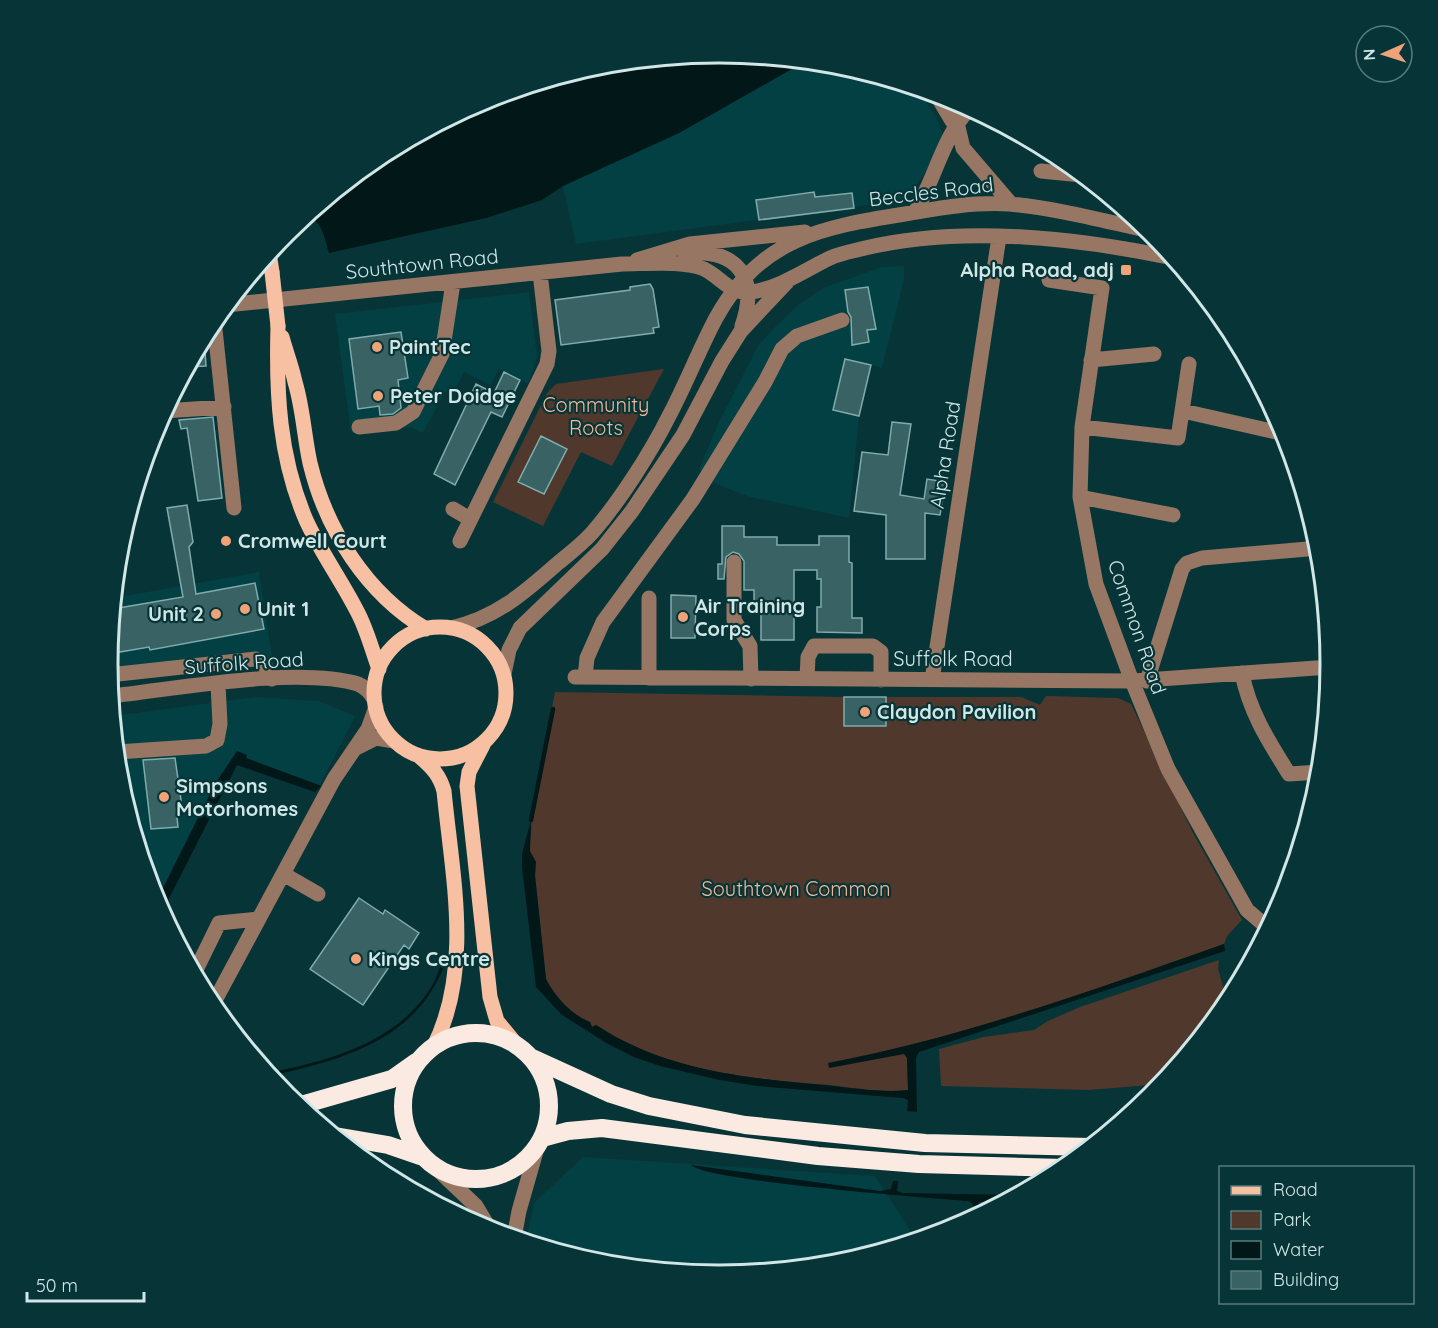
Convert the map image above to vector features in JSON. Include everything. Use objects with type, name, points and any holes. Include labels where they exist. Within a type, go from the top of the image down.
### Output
[{"type":"highway","points":[[309,1103],[392,1079],[427,1052],[453,1036],[475,1033],[496,1035],[516,1044],[532,1058],[611,1094],[649,1106],[745,1125],[925,1143],[1077,1147]]},
{"type":"highway","points":[[427,1052],[409,1077],[403,1097],[404,1119],[411,1139],[430,1162]]},
{"type":"highway","points":[[350,1139],[388,1145],[430,1162],[453,1176],[471,1180],[490,1179],[508,1173],[524,1162],[540,1143],[549,1118],[549,1096],[543,1076],[532,1058]]},
{"type":"highway","points":[[540,1143],[568,1131],[602,1128],[632,1130],[687,1140],[818,1156],[919,1164],[1047,1168]]},
{"type":"main road","points":[[271,264],[278,326],[276,387],[280,427],[289,471],[319,545],[360,616],[379,669],[375,703],[380,720],[394,741],[433,768],[444,791],[457,925],[455,977],[443,1027],[427,1052]]},
{"type":"main road","points":[[278,326],[296,383],[310,466],[326,510],[358,569],[384,600],[426,629]]},
{"type":"main road","points":[[379,669],[398,643],[426,629],[451,628],[468,634],[483,644],[495,657],[504,675],[507,690],[504,711],[496,729],[483,743],[464,755],[442,760],[420,757]]},
{"type":"main road","points":[[483,743],[474,760],[467,786],[486,974],[497,1021],[516,1044]]},
{"type":"street","points":[[944,107],[952,121],[957,123]]},
{"type":"street","points":[[915,212],[927,192],[957,123],[964,115]]},
{"type":"street","points":[[957,123],[963,148],[1011,204]]},
{"type":"street","points":[[1041,171],[1066,173]]},
{"type":"street","name":"Beccles Road","points":[[748,285],[777,251],[815,231],[915,212],[969,205],[1011,204],[1126,222]]},
{"type":"street","name":"Southtown Road","points":[[622,264],[690,244],[815,231]]},
{"type":"street","points":[[504,675],[509,650],[520,628],[602,549],[660,472],[741,331],[789,280],[833,257],[868,248],[936,239],[999,237],[1078,242],[1160,256]]},
{"type":"street","name":"Alpha Road","points":[[932,680],[999,237]]},
{"type":"street","points":[[652,255],[701,252],[717,255],[740,269],[748,285],[741,331]]},
{"type":"street","name":"Southtown Road","points":[[238,304],[622,264],[687,265],[702,268],[734,290],[748,285],[789,280]]},
{"type":"street","points":[[460,541],[547,364],[549,351],[540,273]]},
{"type":"street","name":"Common Road","points":[[1049,280],[1102,288],[1082,427],[1080,497],[1096,584],[1140,681],[1168,769],[1247,910],[1261,922]]},
{"type":"street","points":[[359,428],[404,420],[416,406],[442,354],[453,283]]},
{"type":"street","points":[[451,628],[472,624],[497,613],[591,534],[642,464],[668,418],[716,319],[734,290]]},
{"type":"street","name":"Suffolk Road","points":[[842,320],[797,336],[782,348],[765,382],[693,499],[603,622],[580,677],[1140,681],[1320,668]]},
{"type":"street","points":[[216,335],[234,506]]},
{"type":"street","points":[[1091,360],[1154,354]]},
{"type":"street","points":[[1082,427],[1178,438],[1190,364]]},
{"type":"street","points":[[175,410],[224,407]]},
{"type":"street","points":[[1183,411],[1273,431]]},
{"type":"street","points":[[1080,497],[1173,515]]},
{"type":"street","points":[[453,509],[470,519]]},
{"type":"street","points":[[1140,681],[1182,569],[1187,563],[1203,558],[1308,549]]},
{"type":"street","points":[[734,562],[734,620],[750,646],[751,679]]},
{"type":"street","points":[[649,598],[649,678]]},
{"type":"street","points":[[807,679],[808,657],[814,646],[873,646],[881,652],[881,680]]},
{"type":"street","points":[[118,674],[256,658],[264,664],[272,679]]},
{"type":"street","points":[[1242,673],[1246,695],[1264,735],[1289,774],[1309,773]]},
{"type":"street","name":"Suffolk Road","points":[[119,695],[272,679],[327,680],[359,685],[369,691],[375,703]]},
{"type":"street","points":[[125,754],[206,746],[217,740],[220,724],[218,684]]},
{"type":"street","points":[[218,996],[285,875],[334,779],[368,729],[375,703]]},
{"type":"street","points":[[353,749],[376,738],[394,741]]},
{"type":"street","points":[[285,875],[318,894]]},
{"type":"street","points":[[199,965],[219,922],[262,916]]},
{"type":"street","points":[[516,1229],[540,1143]]},
{"type":"street","points":[[430,1162],[476,1206],[482,1216]]},
{"type":"shaded area","points":[[794,68],[875,83],[925,100],[943,135],[929,167],[913,190],[900,201],[576,244],[563,186],[679,133]]},
{"type":"shaded area","points":[[904,266],[904,280],[882,368],[871,365],[859,416],[849,518],[747,496],[714,483],[699,469],[719,422],[758,346],[774,328],[798,305],[823,288],[882,267]]},
{"type":"shaded area","points":[[529,292],[537,357],[528,383],[499,369],[490,385],[464,372],[453,394],[445,391],[423,433],[411,427],[351,433],[335,314]]},
{"type":"shaded area","points":[[259,572],[273,664],[118,681],[122,597]]},
{"type":"shaded area","points":[[256,697],[319,701],[355,716],[320,785],[245,758],[247,755],[215,784],[162,889],[138,820],[120,715]]},
{"type":"shaded area","points":[[583,1157],[875,1176],[912,1233],[875,1245],[797,1260],[758,1264],[680,1264],[602,1253],[563,1245],[528,1234],[534,1203]]},
{"type":"green space","name":"Community Roots","points":[[664,369],[612,466],[581,452],[543,526],[493,502],[547,393],[556,384]]},
{"type":"green space","name":"Southtown Common","points":[[555,692],[844,697],[1021,697],[1040,705],[1046,696],[1118,698],[1131,704],[1193,833],[1242,920],[1227,936],[1224,944],[1064,1000],[907,1048],[908,1090],[879,1091],[769,1080],[738,1076],[679,1063],[623,1041],[596,1025],[592,1027],[590,1022],[576,1015],[564,1005],[546,979],[535,868],[530,852],[530,817]]},
{"type":"green space","points":[[1219,960],[1218,969],[1224,990],[1196,1030],[1148,1085],[1088,1090],[941,1086],[939,1049],[984,1037],[1034,1030],[1080,1007]]},
{"type":"water","points":[[680,64],[758,64],[794,68],[679,133],[563,186],[542,200],[486,218],[329,253],[314,220],[353,187],[385,164],[453,125],[489,109],[563,83],[641,68]]},
{"type":"water","points":[[237,751],[247,755],[246,758],[321,786],[315,792],[237,765],[167,902],[162,889],[215,784]]},
{"type":"water","points":[[531,820],[530,851],[536,862],[535,876],[546,979],[559,999],[577,1015],[590,1022],[592,1027],[596,1025],[649,1052],[677,1062],[735,1075],[866,1090],[908,1090],[907,1058],[904,1054],[829,1068],[828,1063],[979,1026],[1224,944],[1225,951],[919,1052],[916,1058],[917,1112],[907,1111],[908,1100],[903,1098],[757,1086],[720,1080],[660,1066],[634,1057],[608,1044],[562,1015],[536,987],[522,867],[522,854]]},
{"type":"water","points":[[445,954],[448,955],[436,983],[420,1007],[401,1025],[378,1040],[327,1062],[280,1074],[277,1071],[334,1056],[377,1038],[413,1010],[436,979]]},
{"type":"water","points":[[691,1165],[880,1191],[891,1189],[893,1181],[898,1181],[897,1191],[902,1193],[1000,1195],[987,1202],[978,1202],[980,1205],[974,1208],[968,1201],[775,1183],[705,1171]]},
{"type":"building","points":[[814,192],[815,197],[852,193],[854,208],[759,220],[756,200]]},
{"type":"building","points":[[650,284],[653,289],[659,327],[653,328],[654,333],[561,345],[555,300],[630,290],[630,287]]},
{"type":"building","points":[[868,287],[876,329],[867,330],[869,342],[852,345],[851,317],[848,312],[845,290]]},
{"type":"building","points":[[401,332],[408,378],[398,380],[401,408],[393,414],[380,415],[379,406],[358,409],[349,339]]},
{"type":"building","points":[[205,353],[206,366],[197,366]]},
{"type":"building","points":[[845,359],[871,365],[859,416],[833,410]]},
{"type":"building","points":[[504,372],[520,380],[502,417],[491,412],[455,485],[434,474],[476,384],[494,393]]},
{"type":"building","points":[[213,417],[222,498],[198,501],[187,428],[181,429],[179,420]]},
{"type":"building","points":[[892,422],[911,424],[900,495],[924,499],[927,479],[946,482],[940,515],[925,513],[925,559],[886,559],[886,515],[854,511],[862,452],[888,455]]},
{"type":"building","points":[[541,436],[567,449],[544,494],[518,482]]},
{"type":"building","points":[[187,505],[193,542],[189,547],[196,594],[255,583],[264,629],[150,650],[149,647],[118,652],[121,608],[183,597],[167,508]]},
{"type":"building","points":[[722,526],[744,526],[744,537],[777,537],[777,545],[819,545],[819,536],[849,536],[849,562],[852,563],[852,618],[862,618],[862,633],[817,632],[817,607],[821,607],[821,579],[817,579],[817,570],[794,570],[794,640],[761,640],[761,604],[754,604],[754,590],[744,590],[744,561],[739,554],[733,552],[726,557],[724,579],[718,579],[718,564],[722,564]]},
{"type":"building","name":"Air Training Corps","points":[[671,595],[696,596],[695,638],[671,638]]},
{"type":"building","name":"Claydon Pavilion","points":[[844,697],[886,697],[886,726],[844,726]]},
{"type":"building","name":"Simpsons Motorhomes","points":[[175,758],[182,807],[176,808],[178,827],[151,829],[143,760]]},
{"type":"building","name":"Kings Centre","points":[[359,898],[383,914],[385,910],[419,933],[409,949],[404,945],[363,1005],[310,969]]},
{"type":"waterway","points":[[531,820],[553,709]]},
{"type":"place","name":"Alpha Road, adj","points":[[1126,270]]},
{"type":"place","name":"PaintTec","points":[[377,347]]},
{"type":"place","name":"Peter Doidge","points":[[378,396]]},
{"type":"place","name":"Cromwell Court","points":[[226,541]]},
{"type":"place","name":"Unit 1","points":[[245,609]]},
{"type":"place","name":"Unit 2","points":[[216,614]]},
{"type":"place","name":"Air Training Corps","points":[[683,617]]},
{"type":"place","name":"Claydon Pavilion","points":[[865,712]]},
{"type":"place","name":"Simpsons Motorhomes","points":[[164,797]]},
{"type":"place","name":"Kings Centre","points":[[356,959]]}]
